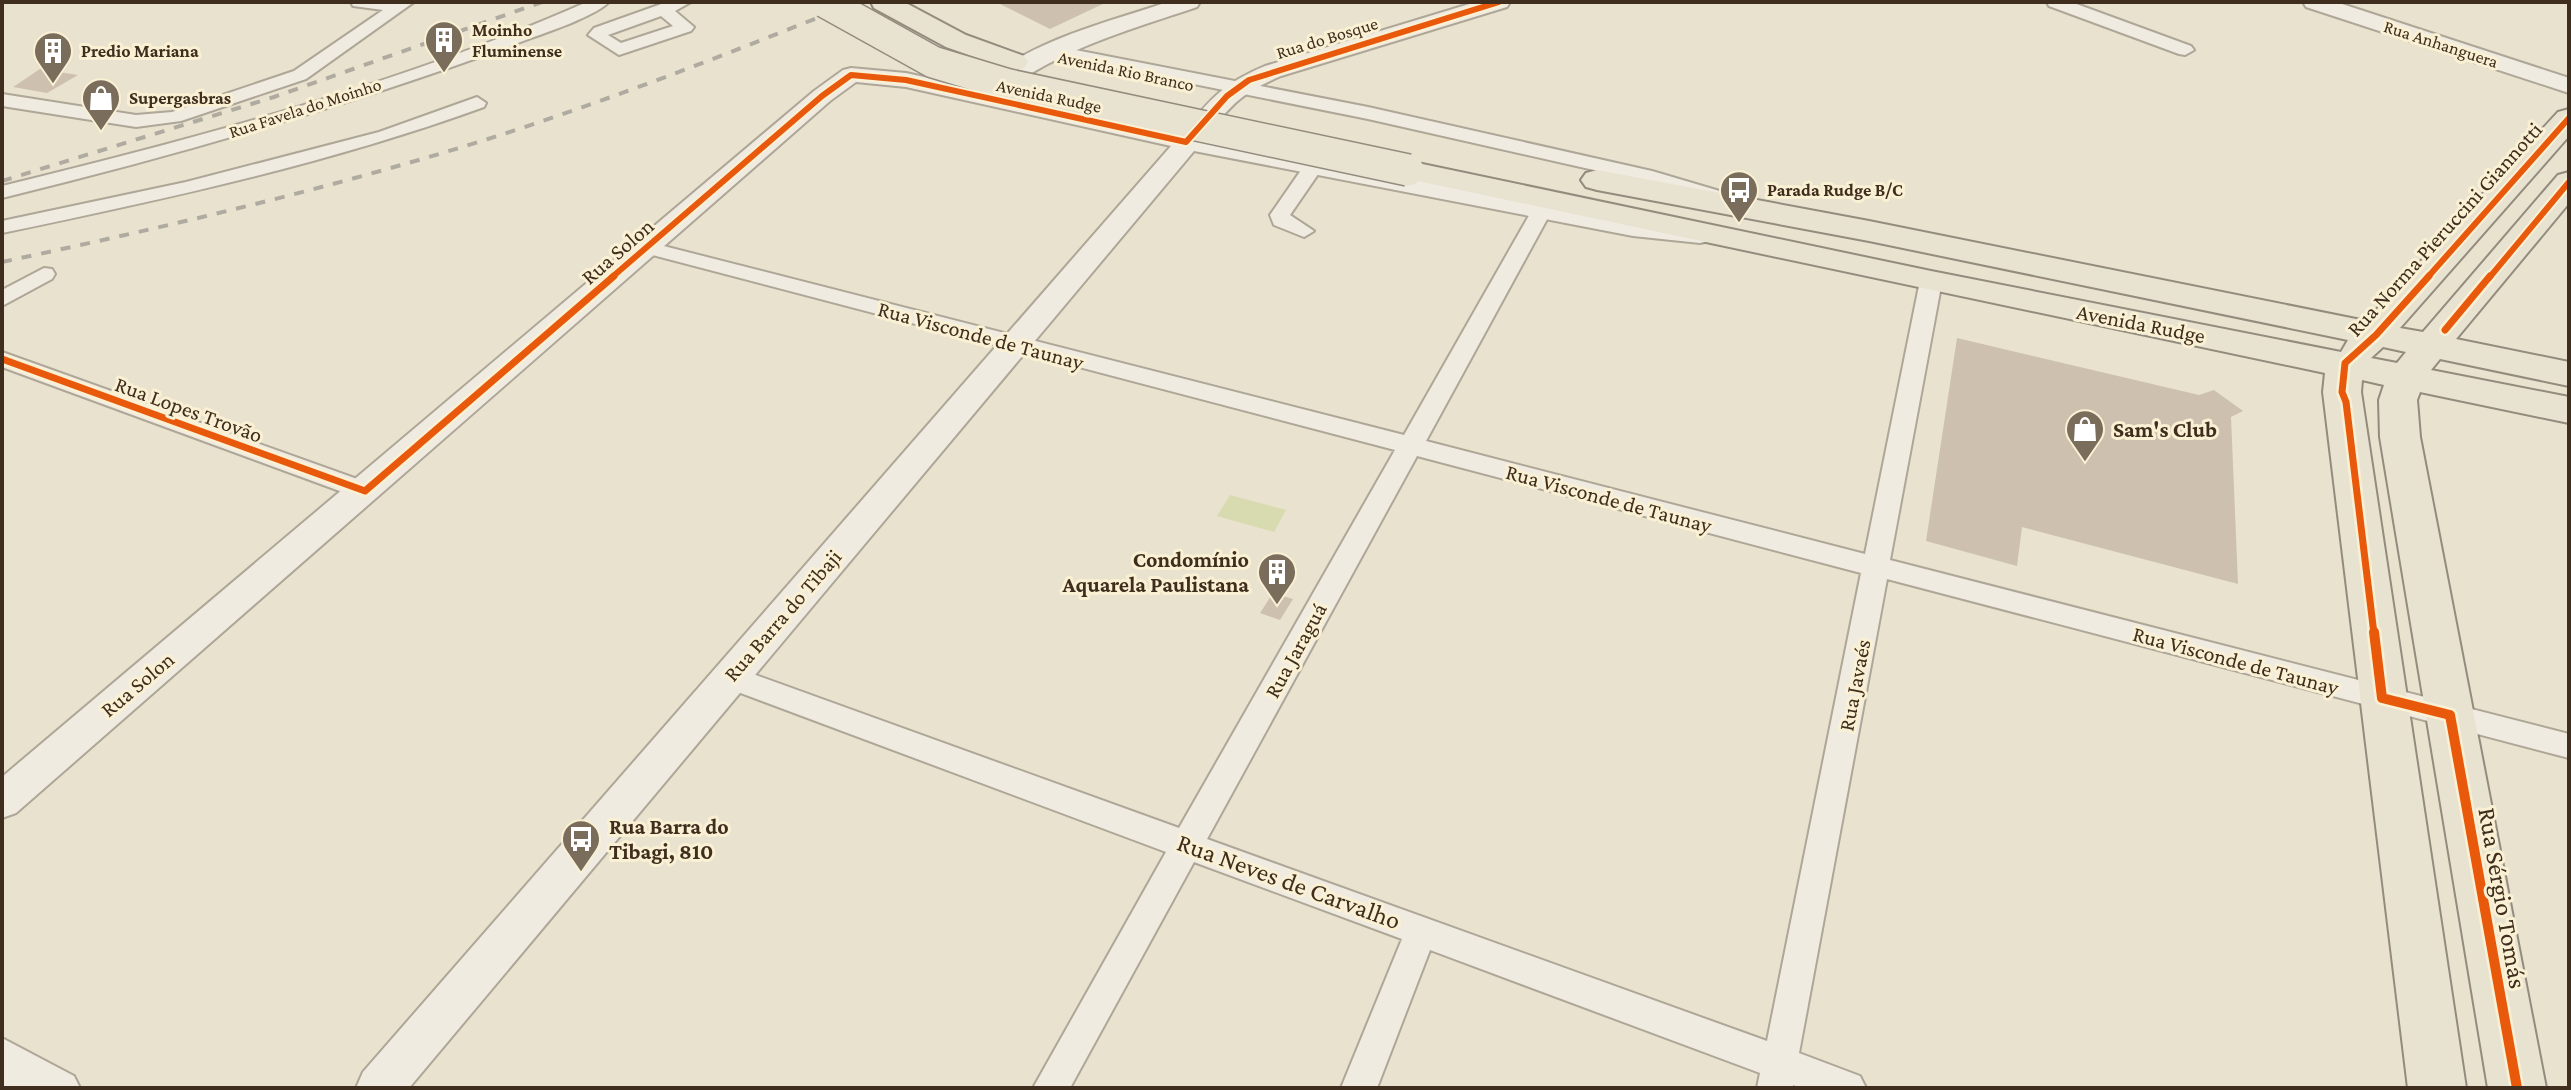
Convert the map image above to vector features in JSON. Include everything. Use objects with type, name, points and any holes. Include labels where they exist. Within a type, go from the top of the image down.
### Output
[{"type":"main road","name":"Avenida Rio Branco","points":[[825,2],[933,62],[1009,85],[1414,158]]},
{"type":"main road","name":"Avenida Rio Branco","points":[[884,2],[956,41],[1038,69],[1414,158]]},
{"type":"main road","name":"Rua Norma Pieruccini Giannotti","points":[[2345,363],[2376,335],[2569,118]]},
{"type":"main road","name":"Avenida Rudge","points":[[1414,158],[1758,211],[2376,335],[2419,361],[2569,410]]},
{"type":"main road","name":"Avenida Rudge","points":[[1414,158],[1713,234],[1931,281],[2345,363],[2419,361],[2569,374]]},
{"type":"main road","points":[[2419,361],[2569,182]]},
{"type":"main road","name":"Rua Sérgio Tomás","points":[[2419,361],[2398,400],[2400,437],[2517,1088]]},
{"type":"main road","points":[[2345,363],[2342,392],[2346,402],[2382,698],[2437,1088]]},
{"type":"street","points":[[359,2],[402,5]]},
{"type":"street","name":"Rua Favela do Moinho","points":[[2,227],[99,209],[187,167],[510,41],[601,2]]},
{"type":"street","points":[[663,9],[683,2]]},
{"type":"street","points":[[982,97],[1020,68],[1055,51],[1189,2]]},
{"type":"street","name":"Rua do Bosque","points":[[1186,142],[1210,112],[1237,87],[1273,71],[1499,2]]},
{"type":"street","points":[[2055,2],[2185,50]]},
{"type":"street","name":"Rua Anhanguera","points":[[2314,2],[2569,86]]},
{"type":"street","points":[[2,100],[136,121],[159,121],[309,70],[402,5]]},
{"type":"street","name":"Avenida Rudge","points":[[1055,51],[1380,115],[1652,177],[1758,211]]},
{"type":"street","name":"Rua Solon","points":[[2,801],[842,80],[860,73],[906,80]]},
{"type":"street","name":"Avenida Rudge","points":[[906,80],[1186,142],[1541,212],[1655,231],[1713,234]]},
{"type":"street","name":"Rua Favela do Moinho","points":[[2,192],[97,170],[187,167],[386,136],[477,103]]},
{"type":"street","name":"Rua Barra do Tibaji","points":[[379,1088],[1186,142]]},
{"type":"street","points":[[1304,231],[1285,224],[1280,215],[1313,167]]},
{"type":"street","points":[[97,170],[99,209]]},
{"type":"street","points":[[32,221],[39,184]]},
{"type":"street","name":"Rua Jaraguá","points":[[1051,1088],[1541,212]]},
{"type":"street","name":"Rua Visconde de Taunay","points":[[648,248],[2569,746]]},
{"type":"street","points":[[2,299],[44,274]]},
{"type":"street","name":"Rua Javaés","points":[[1777,1076],[1931,281]]},
{"type":"street","name":"Rua Lopes Trovão","points":[[2,359],[365,491]]},
{"type":"street","name":"Rua Neves de Carvalho","points":[[729,677],[1422,930],[1777,1076],[1848,1088]]},
{"type":"street","points":[[1359,1088],[1422,930]]},
{"type":"street","points":[[16,1071],[62,1088]]},
{"type":"green space","points":[[1230,495],[1286,510],[1274,532],[1217,516]]},
{"type":"building","points":[[996,2],[1107,2],[1050,29]]},
{"type":"building","points":[[40,69],[78,75],[47,93],[13,87]]},
{"type":"building","name":"Sam's Club","points":[[1957,338],[2199,395],[2214,390],[2243,411],[2231,417],[2238,584],[2022,527],[2017,566],[1926,541]]},
{"type":"building","name":"Condomínio Aquarela Paulistana","points":[[1273,593],[1293,599],[1280,620],[1260,613]]},
{"type":"railway","points":[[2,181],[274,97],[542,2]]},
{"type":"railway","points":[[2,262],[247,206],[488,139],[628,91],[857,2]]},
{"type":"cycle path","points":[[2,359],[365,491],[822,96],[851,75],[906,80],[1186,142],[1227,96],[1249,80],[1499,2]]},
{"type":"cycle path","points":[[2517,1088],[2450,715],[2382,698],[2346,402],[2342,392],[2345,363],[2376,335],[2569,118]]},
{"type":"cycle path","points":[[2445,330],[2569,182]]},
{"type":"place","name":"Moinho Fluminense","points":[[444,74]]},
{"type":"place","name":"Predio Mariana","points":[[53,85]]},
{"type":"place","name":"Supergasbras","points":[[101,132]]},
{"type":"place","name":"Parada Rudge B/C","points":[[1739,224]]},
{"type":"place","name":"Sam's Club","points":[[2085,463]]},
{"type":"place","name":"Condomínio Aquarela Paulistana","points":[[1277,606]]},
{"type":"place","name":"Rua Barra do Tibagi, 810","points":[[581,873]]}]
